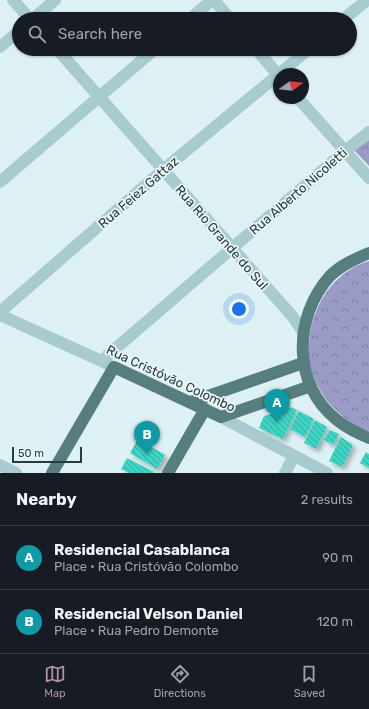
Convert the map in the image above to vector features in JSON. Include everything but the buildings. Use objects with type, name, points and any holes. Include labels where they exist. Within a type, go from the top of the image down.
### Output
[{"type":"main road","points":[[369,253],[350,261],[331,276],[316,294],[306,316],[302,348],[304,363],[311,386],[322,404],[336,420],[353,432],[369,438]]},
{"type":"main road","points":[[191,402],[304,363]]},
{"type":"main road","points":[[52,473],[114,367]]},
{"type":"main road","name":"Rua Cristóvão Colombo","points":[[114,367],[222,417]]},
{"type":"main road","points":[[222,417],[311,386]]},
{"type":"main road","points":[[168,473],[205,409]]},
{"type":"street","points":[[13,0],[24,12]]},
{"type":"street","points":[[40,12],[55,0]]},
{"type":"street","points":[[198,12],[213,0],[224,12]]},
{"type":"street","points":[[352,12],[367,0]]},
{"type":"street","points":[[0,47],[12,37]]},
{"type":"street","name":"Rua Rio Grande do Sul","points":[[63,56],[293,316],[303,332]]},
{"type":"street","points":[[0,182],[147,56]]},
{"type":"street","points":[[262,56],[273,68]]},
{"type":"street","name":"Rua Feiez Gattaz","points":[[287,68],[301,56]]},
{"type":"street","name":"Rua Feiez Gattaz","points":[[0,312],[163,170],[273,80]]},
{"type":"street","points":[[303,104],[369,178]]},
{"type":"street","name":"Rua Alberto Nicoletti","points":[[101,361],[369,132]]},
{"type":"street","name":"Rua Cristóvão Colombo","points":[[0,315],[114,367]]},
{"type":"street","points":[[293,316],[306,316]]},
{"type":"street","name":"Rua Cristóvão Colombo","points":[[222,417],[327,473]]},
{"type":"street","points":[[285,473],[294,456]]},
{"type":"street","points":[[0,465],[16,473]]},
{"type":"green space","points":[[369,140],[369,166],[354,150]]},
{"type":"green space","points":[[369,261],[369,431],[356,426],[328,402],[315,379],[310,366],[308,354],[313,321],[317,309],[329,288],[337,279],[347,272]]},
{"type":"place","name":"Residencial Casablanca","points":[[277,422]]},
{"type":"place","name":"Residencial Velson Daniel","points":[[147,454]]}]
